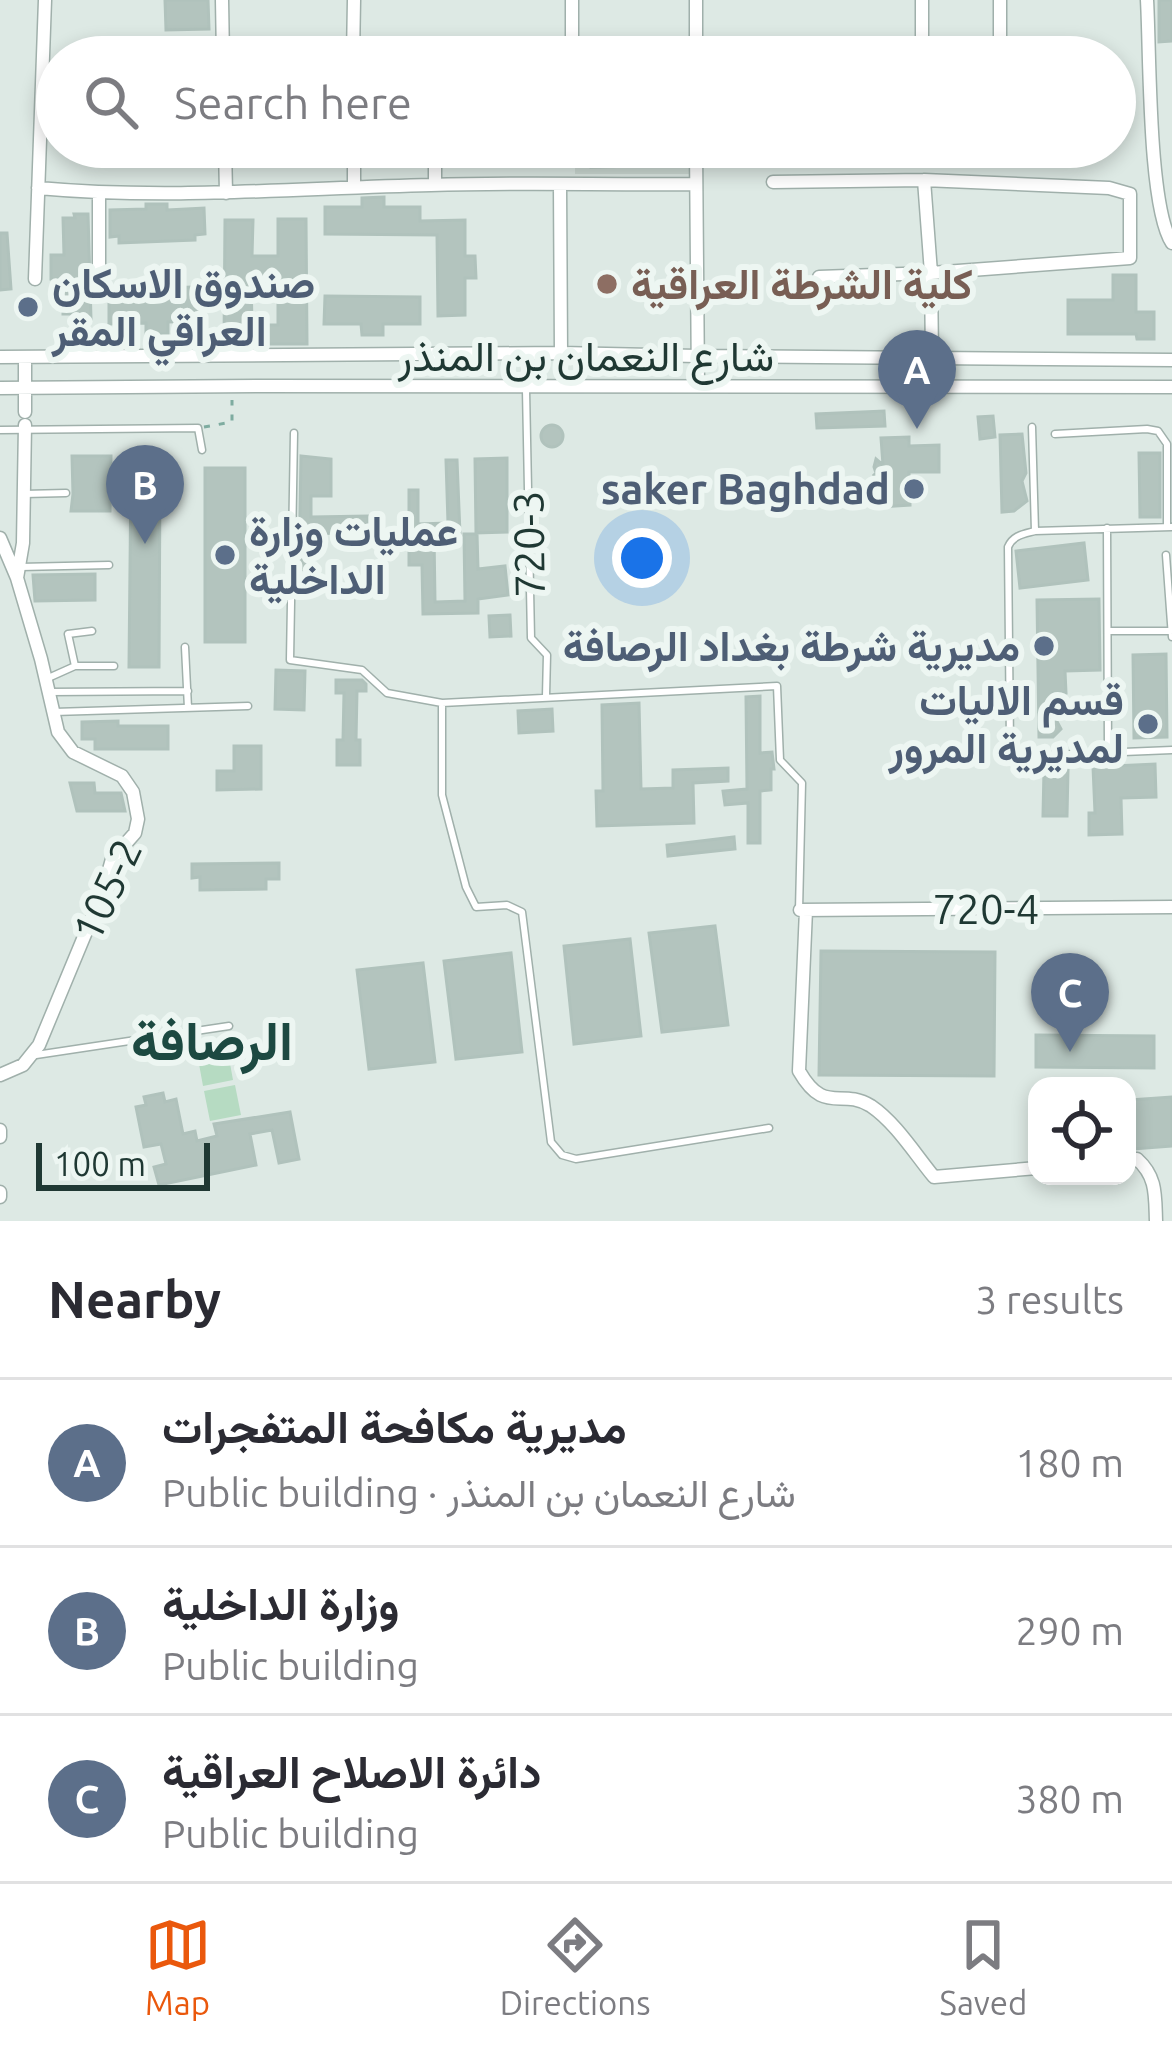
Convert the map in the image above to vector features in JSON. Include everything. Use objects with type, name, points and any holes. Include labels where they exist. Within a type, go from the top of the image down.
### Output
[{"type":"street","points":[[44,36],[46,0]]},
{"type":"street","points":[[222,0],[223,36]]},
{"type":"street","points":[[353,36],[354,0]]},
{"type":"street","points":[[572,0],[572,36]]},
{"type":"street","points":[[696,0],[696,36]]},
{"type":"street","points":[[922,0],[922,36]]},
{"type":"street","points":[[996,36],[1000,0]]},
{"type":"street","points":[[1147,0],[1156,182],[1172,243]]},
{"type":"street","points":[[1153,114],[1172,113]]},
{"type":"street","points":[[35,279],[39,168]]},
{"type":"street","points":[[225,168],[226,193]]},
{"type":"street","points":[[354,168],[354,188]]},
{"type":"street","points":[[435,168],[435,184]]},
{"type":"street","points":[[695,168],[698,386]]},
{"type":"street","points":[[773,182],[924,180],[1109,188],[1130,194],[1130,258],[819,277]]},
{"type":"street","points":[[924,180],[932,358]]},
{"type":"street","points":[[38,188],[99,194],[435,184],[695,184]]},
{"type":"street","points":[[560,185],[561,353]]},
{"type":"street","points":[[99,194],[99,288]]},
{"type":"street","name":"شارع النعمان بن المنذر","points":[[0,357],[561,353],[1172,360]]},
{"type":"street","points":[[258,386],[273,372],[262,356]]},
{"type":"street","name":"105-2","points":[[18,572],[23,531],[25,357]]},
{"type":"street","points":[[1010,387],[1011,358]]},
{"type":"street","name":"شارع النعمان بن المنذر","points":[[0,388],[1172,387]]},
{"type":"street","points":[[0,535],[23,531]]},
{"type":"street","name":"105-2","points":[[0,535],[18,572],[58,732],[67,746],[129,783],[138,819],[134,832],[112,859],[103,891],[33,1055]]},
{"type":"street","name":"720-4","points":[[803,910],[1172,908]]},
{"type":"street","points":[[803,910],[800,1071],[809,1088],[825,1098],[864,1102],[882,1114],[934,1177],[1028,1169]]},
{"type":"street","points":[[0,1075],[17,1069],[33,1055]]},
{"type":"street","points":[[1136,1160],[1155,1185],[1156,1221]]},
{"type":"lane","name":"720-3","points":[[525,386],[531,638],[547,655],[546,696]]},
{"type":"lane","points":[[0,430],[26,423],[198,428],[202,450]]},
{"type":"lane","points":[[1032,427],[1035,531]]},
{"type":"lane","points":[[1055,434],[1158,431],[1167,444],[1169,527],[1035,531],[1011,541],[1010,746],[1026,756],[1172,750]]},
{"type":"lane","points":[[294,433],[290,660],[362,670],[387,694],[442,703],[777,686],[780,760],[802,783],[803,910]]},
{"type":"lane","points":[[24,494],[66,493]]},
{"type":"lane","points":[[1107,528],[1108,752]]},
{"type":"lane","points":[[1108,631],[1172,634],[1166,555]]},
{"type":"lane","points":[[18,572],[109,566]]},
{"type":"lane","points":[[75,667],[68,634],[92,631]]},
{"type":"lane","points":[[185,647],[188,708]]},
{"type":"lane","points":[[47,685],[75,667],[114,666]]},
{"type":"lane","points":[[47,685],[188,692]]},
{"type":"lane","points":[[442,703],[442,795],[466,887],[476,907],[507,904],[522,912],[551,1142],[562,1155],[576,1159],[769,1128]]},
{"type":"lane","points":[[54,712],[248,706]]},
{"type":"lane","points":[[33,1055],[229,1027]]},
{"type":"path","points":[[198,428],[232,422],[232,386]]},
{"type":"shaded area","points":[[575,168],[689,168],[689,174],[575,174]]},
{"type":"green space","points":[[227,1047],[233,1080],[203,1086],[197,1053]]},
{"type":"green space","points":[[235,1085],[241,1115],[210,1121],[204,1091]]},
{"type":"building","points":[[165,0],[208,0],[209,29],[166,30]]},
{"type":"building","points":[[1159,0],[1172,0],[1172,41],[1159,42]]},
{"type":"building","points":[[384,197],[384,207],[420,207],[420,221],[465,220],[465,256],[475,256],[476,278],[465,278],[465,315],[438,316],[437,235],[325,234],[325,207],[362,207],[362,198]]},
{"type":"building","points":[[146,204],[167,204],[167,210],[204,208],[205,234],[195,235],[195,240],[119,243],[119,236],[110,237],[110,210],[146,209]]},
{"type":"building","points":[[74,214],[88,214],[91,319],[63,314],[63,279],[51,279],[51,255],[64,255],[63,218],[75,218]]},
{"type":"building","points":[[278,219],[306,219],[307,344],[224,344],[225,220],[253,220],[252,256],[278,256]],"holes":[[[251,278],[278,278],[278,325],[252,325]]]},
{"type":"building","points":[[0,233],[7,233],[11,289],[0,290]]},
{"type":"building","points":[[1113,275],[1136,275],[1136,312],[1154,312],[1154,339],[1137,339],[1136,334],[1068,334],[1068,300],[1113,300]]},
{"type":"building","points":[[191,287],[191,291],[202,291],[202,321],[168,322],[168,334],[146,334],[146,323],[109,324],[109,295],[117,295],[117,290],[167,294],[167,288]]},
{"type":"building","points":[[325,296],[420,297],[420,324],[383,324],[383,335],[362,335],[361,324],[324,324]]},
{"type":"building","points":[[884,411],[885,426],[817,428],[816,414]]},
{"type":"building","points":[[993,416],[995,437],[980,439],[978,417]]},
{"type":"building","points":[[552,425],[563,436],[552,447],[541,436]]},
{"type":"building","points":[[1022,434],[1027,501],[1014,511],[1002,512],[1000,435]]},
{"type":"building","points":[[909,437],[909,446],[939,445],[939,472],[909,472],[910,505],[881,507],[881,482],[874,467],[876,459],[883,465],[881,438]]},
{"type":"building","points":[[1139,453],[1160,453],[1160,517],[1140,517]]},
{"type":"building","points":[[72,456],[111,456],[110,511],[71,511]]},
{"type":"building","points":[[301,456],[331,459],[331,496],[311,496],[311,517],[368,516],[369,532],[311,534],[314,570],[299,569]]},
{"type":"building","points":[[507,458],[507,532],[476,533],[475,459]]},
{"type":"building","points":[[446,460],[457,460],[460,534],[434,535],[435,602],[465,601],[464,534],[477,534],[478,569],[505,566],[508,595],[478,599],[478,613],[423,614],[422,565],[409,565],[409,490],[418,490],[418,524],[448,523]]},
{"type":"building","name":"عمليات وزارة الداخلية","points":[[205,468],[245,468],[245,642],[205,642]]},
{"type":"building","points":[[131,470],[160,470],[159,667],[129,667]]},
{"type":"building","points":[[1084,543],[1088,580],[1020,588],[1016,551]]},
{"type":"building","points":[[95,574],[95,600],[35,601],[33,575]]},
{"type":"building","points":[[1099,599],[1100,670],[1065,671],[1066,693],[1053,693],[1054,716],[1061,729],[1053,737],[1039,737],[1037,600]]},
{"type":"building","points":[[510,615],[511,636],[490,637],[489,616]]},
{"type":"building","points":[[1166,654],[1167,737],[1134,738],[1133,655]]},
{"type":"building","points":[[276,670],[305,671],[304,710],[275,709]]},
{"type":"building","points":[[336,680],[366,684],[366,691],[357,691],[360,765],[337,765],[344,693],[336,693]]},
{"type":"building","points":[[760,696],[760,753],[772,752],[774,769],[771,790],[760,791],[760,843],[748,843],[748,803],[725,805],[723,791],[747,789],[746,697]]},
{"type":"building","points":[[639,703],[641,789],[673,788],[673,770],[728,768],[728,781],[693,783],[694,823],[597,826],[596,791],[603,791],[602,705]]},
{"type":"building","points":[[552,709],[553,731],[519,733],[518,711]]},
{"type":"building","points":[[118,721],[118,726],[168,726],[168,749],[95,749],[95,739],[82,739],[82,722]]},
{"type":"building","points":[[234,746],[261,746],[261,789],[217,790],[217,771],[234,771]]},
{"type":"building","points":[[1155,764],[1156,797],[1121,798],[1122,834],[1089,835],[1089,813],[1095,813],[1093,767]]},
{"type":"building","points":[[1044,770],[1068,770],[1067,816],[1043,816]]},
{"type":"building","points":[[70,783],[94,783],[95,793],[121,793],[125,811],[77,811]]},
{"type":"building","points":[[734,837],[735,849],[668,856],[667,845]]},
{"type":"building","points":[[279,863],[279,879],[266,879],[266,889],[200,890],[200,877],[192,878],[192,864]]},
{"type":"building","points":[[715,926],[728,1025],[662,1032],[649,933]]},
{"type":"building","points":[[630,939],[641,1036],[574,1044],[564,946]]},
{"type":"building","points":[[821,951],[995,952],[994,1076],[819,1075]]},
{"type":"building","points":[[511,953],[522,1052],[456,1059],[444,961]]},
{"type":"building","points":[[423,963],[435,1062],[369,1069],[357,970]]},
{"type":"building","points":[[1036,1035],[1154,1036],[1154,1068],[1036,1067]]},
{"type":"building","points":[[163,1093],[165,1102],[176,1099],[183,1134],[195,1131],[197,1141],[217,1136],[214,1124],[290,1112],[299,1159],[279,1163],[272,1130],[250,1134],[256,1165],[159,1185],[154,1167],[166,1164],[161,1144],[144,1147],[136,1107],[146,1105],[144,1097]]},
{"type":"building","points":[[1172,1097],[1172,1146],[1136,1149],[1136,1100]]},
{"type":"place","name":"كلية الشرطة العراقية","points":[[607,284]]},
{"type":"place","name":"صندوق الاسكان العراقي المقر","points":[[28,307]]},
{"type":"place","name":"مديرية مكافحة المتفجرات","points":[[917,429]]},
{"type":"place","name":"saker Baghdad","points":[[914,489]]},
{"type":"place","name":"وزارة الداخلية","points":[[145,544]]},
{"type":"place","name":"عمليات وزارة الداخلية","points":[[225,555]]},
{"type":"place","name":"مديرية شرطة بغداد الرصافة","points":[[1044,646]]},
{"type":"place","name":"قسم الاليات لمديرية المرور","points":[[1148,724]]},
{"type":"place","name":"دائرة الاصلاح العراقية","points":[[1070,1052]]},
{"type":"district","name":"الرصافة","points":[[212,1041]]}]
